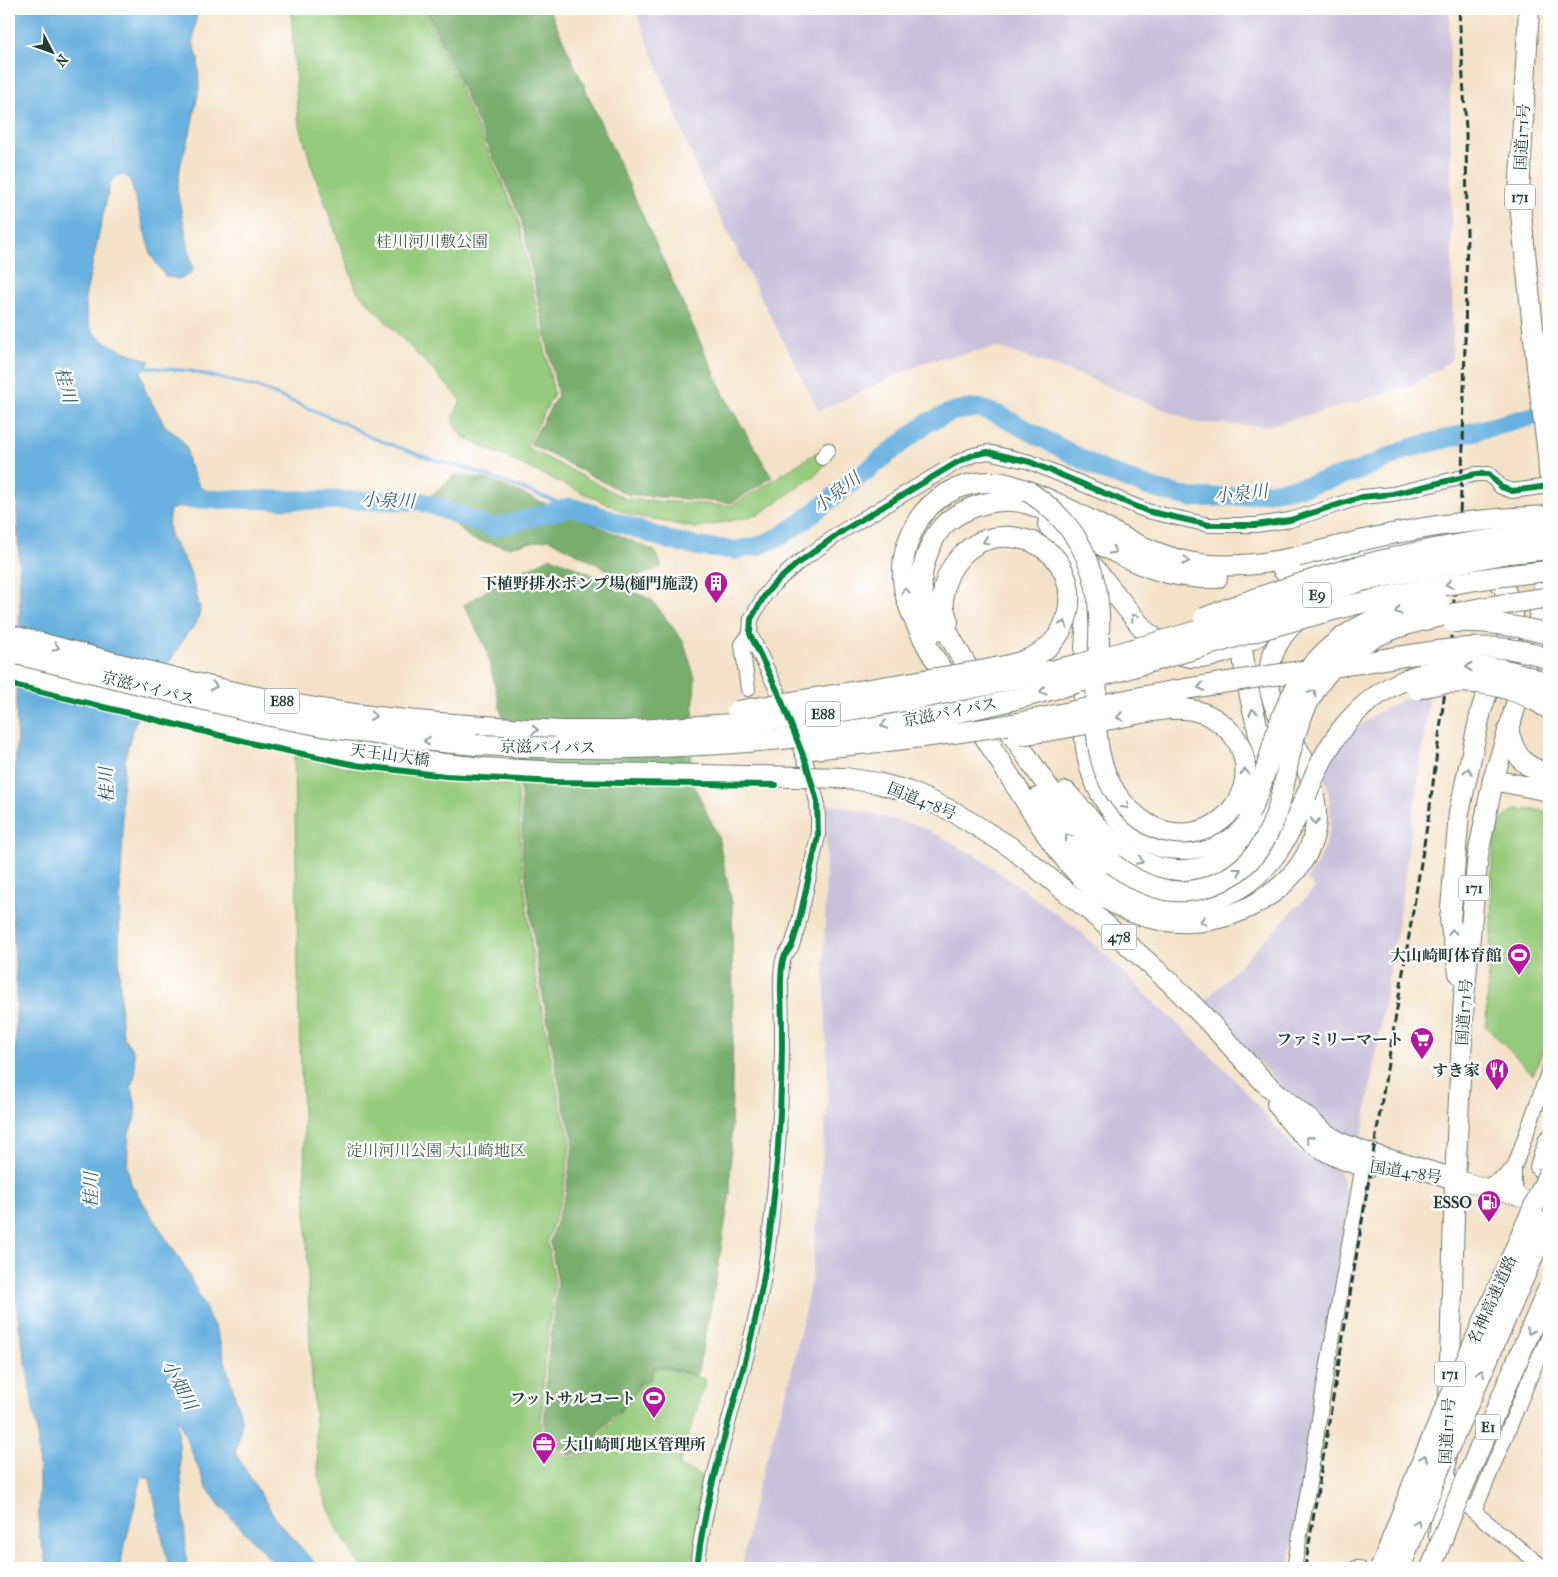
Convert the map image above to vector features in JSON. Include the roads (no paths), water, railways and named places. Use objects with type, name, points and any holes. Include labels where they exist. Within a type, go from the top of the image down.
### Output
[{"type":"highway","name":"国道171号","points":[[1529,9],[1519,195],[1542,378],[1549,474]]},
{"type":"highway","points":[[1328,595],[1297,619],[1285,632],[1272,654],[1270,665],[1269,682],[1271,694],[1282,722],[1302,757],[1315,802],[1315,827],[1307,852],[1301,863],[1281,887],[1264,898],[1244,910],[1226,916],[1194,922],[1140,916],[1106,899],[1088,886],[1063,858],[917,628],[904,589],[902,571],[904,553],[909,538],[918,521],[930,507],[943,495],[959,487],[984,482],[1001,483],[1030,492],[1170,557],[1221,566],[1275,562],[1366,539],[1409,531],[1489,520],[1549,516]]},
{"type":"highway","points":[[890,742],[942,741],[1011,736],[1036,733],[1084,724],[1094,722],[1104,720],[1157,711],[1192,710],[1218,720],[1237,741],[1246,766],[1246,779],[1243,792],[1237,803],[1220,822],[1197,832],[1184,834],[1172,833],[1147,824],[1136,816],[1118,796],[1106,774],[1096,731],[1096,723],[1096,716],[1095,700],[1099,618],[1096,589],[1092,574],[1081,546],[1063,520],[1053,509],[1030,492]]},
{"type":"highway","points":[[1053,819],[1017,768],[953,667],[936,637],[924,610],[921,591],[925,558],[937,534],[962,512],[996,501],[1029,504],[1047,512],[1129,559],[1167,572],[1210,578],[1234,578],[1410,544],[1522,531]]},
{"type":"highway","points":[[1529,558],[1419,567],[1369,576],[1294,612],[1254,639],[1226,652],[1209,657],[1182,655],[1167,648],[1144,630],[1079,549],[1048,524],[1022,513],[1008,511],[983,514],[962,525],[952,533],[937,556],[931,584],[936,609],[958,650],[1059,803],[1081,831],[1120,889],[1147,901],[1166,905],[1184,906],[1214,901],[1231,894],[1260,872],[1271,860],[1289,832],[1329,748],[1354,715],[1386,690],[1404,680],[1444,668],[1473,667],[1501,668],[1533,677],[1549,686]]},
{"type":"highway","points":[[1048,524],[1067,545],[1073,555],[1085,588],[1088,614],[1085,650],[1085,749],[1097,788],[1120,822],[1136,835],[1162,847],[1179,850],[1196,849],[1212,844],[1227,836],[1239,825],[1249,812],[1261,787],[1278,727],[1292,694],[1310,666],[1348,632],[1385,615],[1407,609],[1549,582]]},
{"type":"highway","points":[[1087,668],[1288,586],[1373,562],[1455,544],[1549,534]]},
{"type":"highway","points":[[562,731],[717,714],[984,670],[1021,662],[1044,650],[1052,643],[1064,626],[1069,608],[1069,590],[1064,573],[1053,557],[1033,542],[1017,538],[994,538],[971,546],[961,556],[946,581],[943,596],[944,611],[958,650]]},
{"type":"highway","name":"E9","points":[[1087,668],[1362,581],[1499,555],[1549,550]]},
{"type":"highway","name":"国道171号","points":[[1435,1568],[1444,1488],[1449,1408],[1455,1179],[1464,997],[1478,855],[1493,780],[1538,619],[1549,554]]},
{"type":"highway","points":[[1008,727],[1108,838],[1120,848],[1146,864],[1160,869],[1176,871],[1191,870],[1218,860],[1241,844],[1257,821],[1266,793],[1263,753],[1249,692],[1243,654],[1245,627],[1249,618],[1267,596],[1293,576],[1331,560]]},
{"type":"highway","points":[[1419,567],[1469,568],[1482,571],[1494,577],[1503,586],[1513,614],[1510,634],[1499,657],[1481,711],[1459,813],[1450,920],[1464,997]]},
{"type":"highway","name":"E9","points":[[1087,668],[1275,625],[1381,597],[1478,578],[1549,571]]},
{"type":"highway","points":[[991,746],[1077,848],[1107,869],[1149,886],[1171,891],[1198,890],[1228,878],[1242,869],[1263,844],[1273,823],[1281,798],[1290,751],[1305,709],[1314,691],[1325,676],[1349,653],[1382,634],[1416,622],[1477,608],[1549,597]]},
{"type":"highway","points":[[1349,653],[1384,637],[1416,627],[1443,622],[1461,621],[1515,626],[1549,634]]},
{"type":"highway","name":"京滋バイパス","points":[[9,635],[191,681],[339,712],[415,721],[562,731],[630,730],[747,723],[831,713],[1087,668]]},
{"type":"highway","name":"E88","points":[[476,745],[532,752],[661,755],[790,750],[890,742],[995,727],[1136,698],[1299,671],[1464,648],[1509,648],[1549,660]]},
{"type":"highway","name":"京滋バイパス","points":[[9,653],[187,699],[337,730],[411,740],[476,745],[615,748],[717,745],[770,740],[850,730],[935,716],[1000,703],[1087,668]]},
{"type":"highway","name":"国道478号","points":[[9,674],[264,736],[336,750],[482,768],[630,774],[845,778],[878,783],[907,791],[954,812],[1012,848],[1090,911],[1172,984],[1266,1083],[1326,1134],[1340,1143],[1364,1152],[1455,1179]]},
{"type":"highway","points":[[1306,796],[1332,751],[1353,725],[1373,708],[1406,692],[1441,683],[1476,682],[1509,689],[1526,695],[1549,709]]},
{"type":"highway","points":[[1508,730],[1512,746],[1518,756],[1537,771],[1549,773]]},
{"type":"highway","points":[[1493,780],[1549,791]]},
{"type":"highway","name":"国道478号","points":[[1266,1083],[1274,1100],[1296,1128],[1315,1144],[1339,1158],[1382,1170],[1455,1179]]},
{"type":"highway","name":"名神高速道路","points":[[1380,1568],[1420,1466],[1487,1313],[1544,1169],[1549,1140]]},
{"type":"highway","name":"名神高速道路","points":[[1400,1568],[1438,1472],[1549,1220]]},
{"type":"highway","name":"E1","points":[[1431,1568],[1454,1508],[1549,1286]]},
{"type":"main road","points":[[1455,1179],[1517,1196],[1549,1211]]},
{"type":"street","points":[[697,1568],[700,1537],[712,1481],[756,1319],[766,1262],[774,1198],[778,1139],[782,1048],[779,969],[793,944],[818,836],[817,800],[806,763],[779,694],[750,634],[751,619],[765,595],[774,584],[798,563],[844,530],[948,467],[973,455],[988,452],[1030,462],[1147,510],[1209,525],[1256,525],[1290,520],[1362,497],[1394,494],[1476,474],[1489,474],[1501,487],[1512,490],[1549,486]]},
{"type":"street","points":[[748,689],[742,644],[750,634]]},
{"type":"street","points":[[1517,1196],[1514,1168],[1549,1070]]},
{"type":"street","points":[[1294,1568],[1362,1165]]},
{"type":"street","points":[[1485,1187],[1503,1178],[1514,1168]]},
{"type":"street","points":[[1474,1512],[1536,1363],[1549,1337]]},
{"type":"street","points":[[1444,1488],[1544,1568]]},
{"type":"water","points":[[9,9],[197,9],[193,43],[198,58],[199,88],[190,133],[181,162],[177,190],[193,270],[189,275],[178,279],[165,276],[151,255],[130,179],[124,175],[116,176],[110,183],[85,298],[88,322],[95,334],[109,344],[150,361],[141,372],[145,390],[165,426],[181,439],[187,449],[188,462],[200,487],[213,494],[212,506],[182,506],[170,510],[170,535],[190,572],[200,609],[196,624],[186,635],[142,707],[133,728],[126,753],[121,796],[123,834],[119,960],[121,1024],[124,1038],[134,1052],[135,1075],[131,1086],[136,1115],[129,1133],[127,1165],[131,1184],[186,1269],[217,1333],[242,1421],[235,1453],[276,1519],[319,1568],[279,1568],[222,1508],[206,1487],[177,1415],[187,1568],[169,1568],[150,1479],[142,1476],[119,1568],[46,1568],[47,1562],[39,1535],[37,1430],[15,1299],[9,1176],[17,993],[10,873],[17,735],[16,698],[20,610],[16,495],[9,432]]},
{"type":"waterway","points":[[142,367],[190,371],[257,387],[346,424],[370,437],[431,459],[466,468],[571,507]]},
{"type":"waterway","name":"小泉川","points":[[187,499],[421,501],[493,528],[571,507],[668,540],[700,547],[735,550],[758,546],[781,536],[803,521],[927,423],[954,411],[978,408],[999,415],[1102,470],[1155,489],[1192,498],[1242,496],[1306,486],[1358,471],[1410,448],[1549,412]]},
{"type":"railway","points":[[1305,1568],[1429,814],[1450,652],[1459,536],[1463,446],[1467,234],[1466,129],[1459,9]]},
{"type":"place","name":"下植野排水ポンプ場(樋門施設)","points":[[716,604]]},
{"type":"place","name":"大山崎町体育館","points":[[1519,976]]},
{"type":"place","name":"ファミリーマート","points":[[1422,1060]]},
{"type":"place","name":"すき家","points":[[1497,1091]]},
{"type":"place","name":"ESSO","points":[[1489,1223]]},
{"type":"place","name":"フットサルコート","points":[[654,1419]]},
{"type":"place","name":"大山崎町地区管理所","points":[[544,1465]]},
{"type":"park label","name":"桂川河川敷公園","points":[[432,241]]},
{"type":"park label","name":"淀川河川公園 大山崎地区","points":[[436,1150]]},
{"type":"water label","name":"桂川","points":[[65,385]]},
{"type":"water label","name":"桂川","points":[[107,785]]},
{"type":"water label","name":"桂川","points":[[91,1190]]},
{"type":"water label","name":"小畑川","points":[[179,1385]]}]
